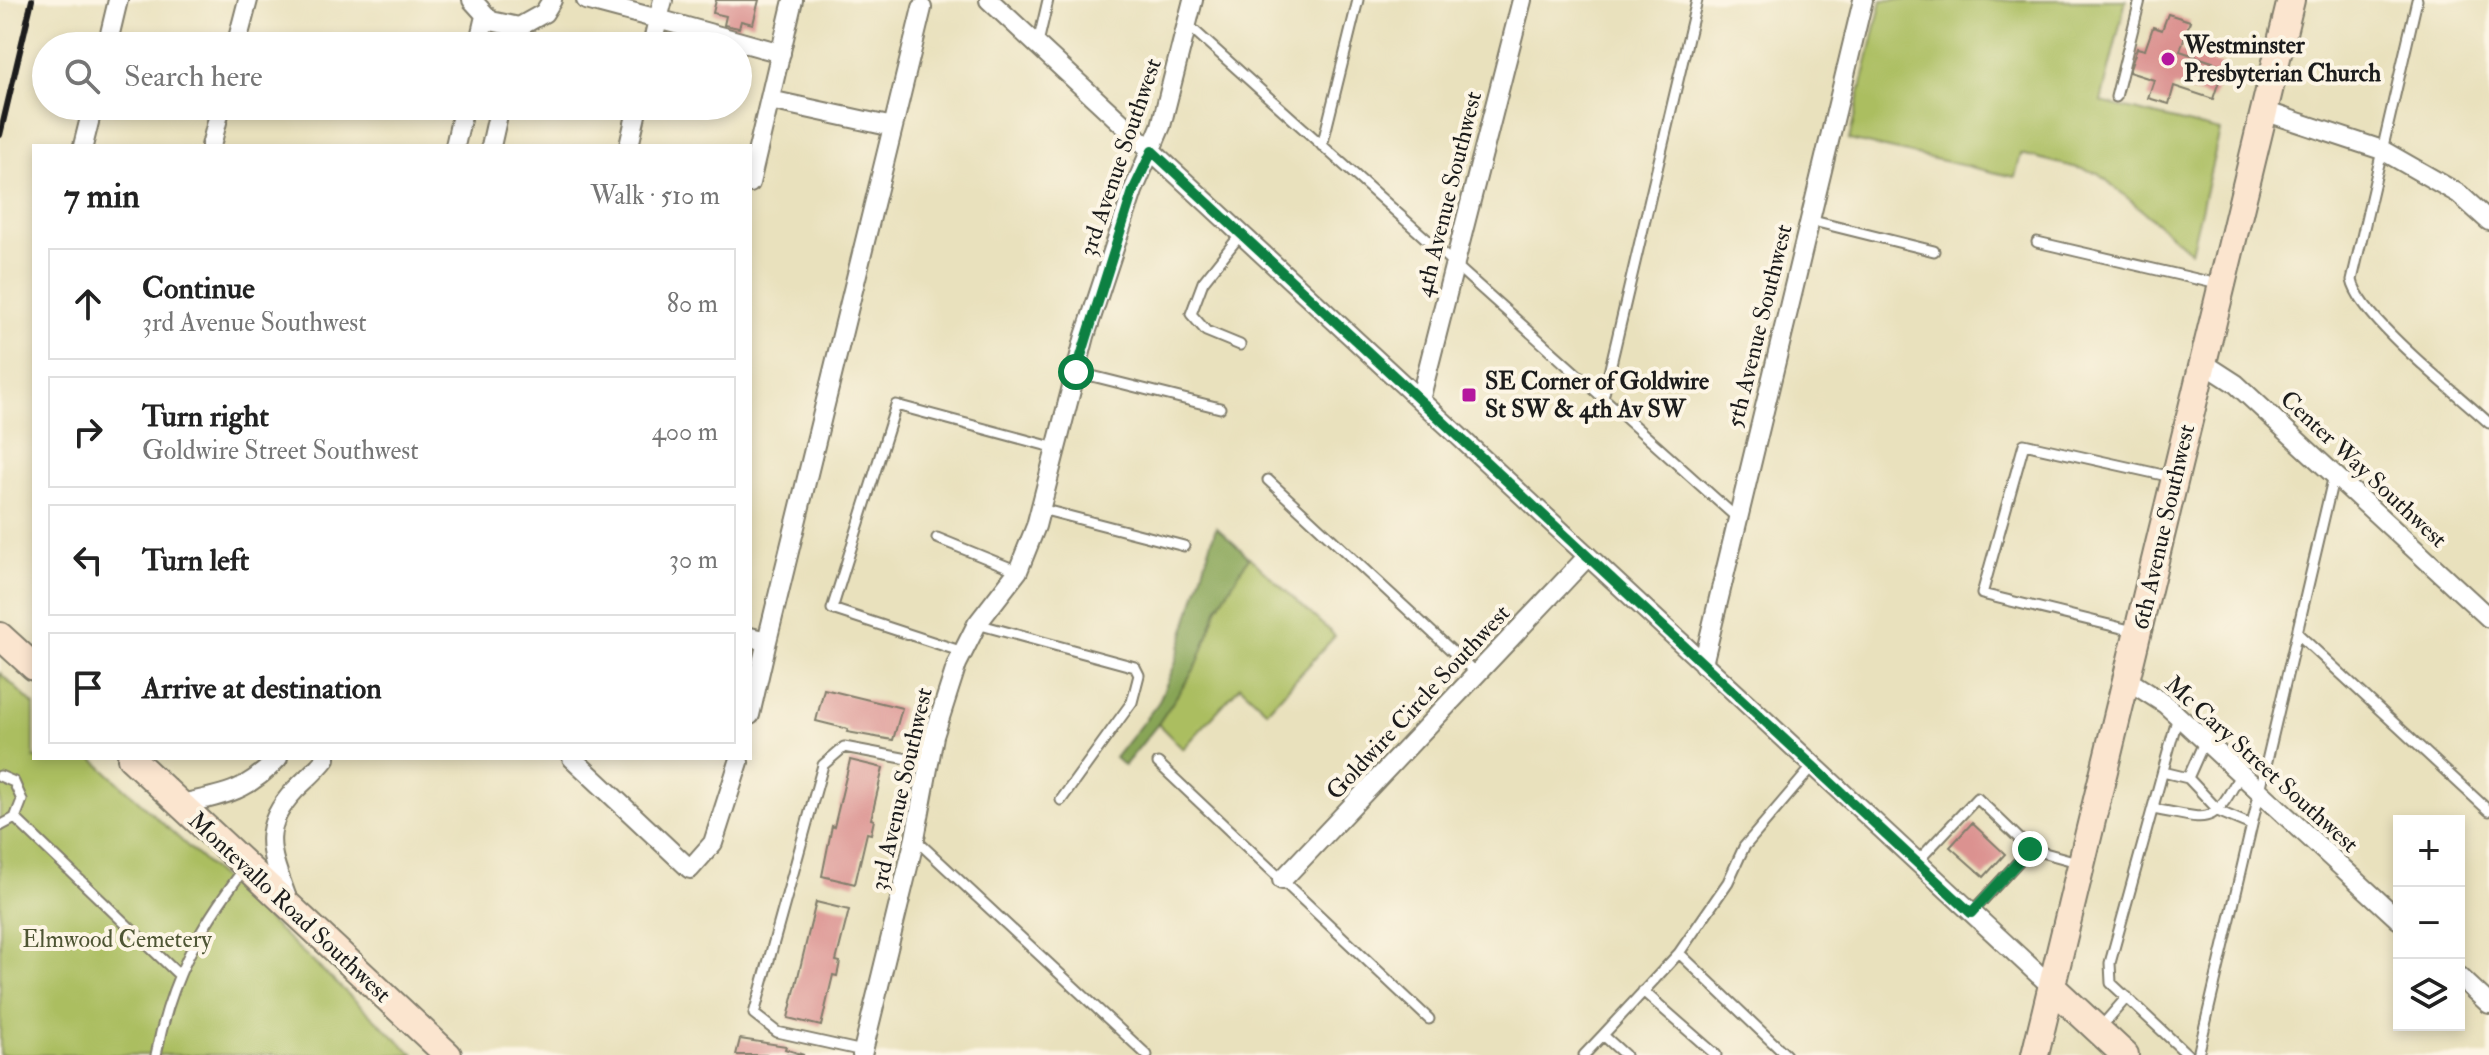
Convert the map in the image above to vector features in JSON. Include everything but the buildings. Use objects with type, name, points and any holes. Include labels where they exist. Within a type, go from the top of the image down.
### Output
[{"type":"main road","name":"6th Avenue Southwest","points":[[2035,1055],[2291,0]]},
{"type":"main road","points":[[0,636],[32,665]]},
{"type":"main road","name":"Montevallo Road Southwest","points":[[133,760],[448,1055]]},
{"type":"main road","points":[[2052,987],[2123,1054]]},
{"type":"street","points":[[110,32],[118,0]]},
{"type":"street","points":[[240,32],[248,0]]},
{"type":"street","points":[[472,0],[485,16],[504,26],[519,27],[532,22],[551,2],[576,0]]},
{"type":"street","points":[[586,0],[705,32]]},
{"type":"street","points":[[655,32],[663,0]]},
{"type":"street","points":[[752,175],[793,0]]},
{"type":"street","points":[[989,0],[2052,987]]},
{"type":"street","name":"3rd Avenue Southwest","points":[[862,1053],[915,838],[934,736],[963,652],[977,624],[1018,571],[1041,509],[1076,372],[1133,191],[1152,151],[1193,0]]},
{"type":"street","name":"4th Avenue Southwest","points":[[1420,400],[1522,0]]},
{"type":"street","name":"5th Avenue Southwest","points":[[1703,664],[1863,0]]},
{"type":"street","points":[[752,698],[759,639],[922,8]]},
{"type":"street","points":[[481,32],[485,16]]},
{"type":"street","points":[[518,32],[519,27]]},
{"type":"street","points":[[752,45],[781,53]]},
{"type":"street","points":[[770,100],[893,127]]},
{"type":"street","points":[[2264,111],[2382,150],[2459,194],[2489,221]]},
{"type":"street","points":[[84,144],[90,120]]},
{"type":"street","points":[[212,144],[218,120]]},
{"type":"street","points":[[455,144],[461,120]]},
{"type":"street","points":[[491,144],[497,120]]},
{"type":"street","points":[[629,144],[635,120]]},
{"type":"street","name":"Center Way Southwest","points":[[2202,362],[2236,384],[2489,618]]},
{"type":"street","name":"Goldwire Circle Southwest","points":[[1282,880],[1588,556]]},
{"type":"street","name":"Mc Cary Street Southwest","points":[[2126,679],[2178,716],[2393,914]]},
{"type":"street","points":[[180,804],[238,790],[254,782],[276,760]]},
{"type":"street","points":[[291,908],[270,849],[271,827],[280,806],[324,760]]},
{"type":"street","points":[[579,760],[690,869],[713,843],[733,760]]},
{"type":"street","points":[[2465,982],[2489,1004]]},
{"type":"lane","points":[[1037,45],[1048,0]]},
{"type":"lane","points":[[1322,146],[1358,0]]},
{"type":"lane","points":[[1603,398],[1697,0]]},
{"type":"lane","points":[[2116,97],[2140,0]]},
{"type":"lane","points":[[2417,0],[2352,280],[2354,290],[2396,338],[2489,423]]},
{"type":"lane","points":[[1187,24],[1737,518]]},
{"type":"lane","points":[[1809,220],[1934,251]]},
{"type":"lane","points":[[1240,345],[1206,331],[1191,314],[1203,282],[1241,234]]},
{"type":"lane","points":[[2037,242],[2221,285]]},
{"type":"lane","points":[[1076,372],[1220,408]]},
{"type":"lane","points":[[963,652],[832,609],[896,405],[1057,448]]},
{"type":"lane","points":[[2138,632],[1982,594],[2024,444],[2174,478]]},
{"type":"lane","points":[[2198,1055],[2334,475]]},
{"type":"lane","points":[[1268,480],[1478,675]]},
{"type":"lane","points":[[1041,509],[1184,546]]},
{"type":"lane","points":[[937,538],[1018,571]]},
{"type":"lane","points":[[977,624],[1135,667],[1139,675],[1132,702],[1061,800]]},
{"type":"lane","points":[[2297,633],[2489,811]]},
{"type":"lane","points":[[2178,716],[2110,963],[2111,983],[2188,1055]]},
{"type":"lane","points":[[2188,778],[2205,740]]},
{"type":"lane","points":[[862,1053],[777,1032],[754,1014],[823,765],[844,747],[929,763]]},
{"type":"lane","points":[[1158,763],[1429,1019]]},
{"type":"lane","points":[[1584,1055],[1679,953],[1728,882],[1744,847],[1813,766]]},
{"type":"lane","points":[[2163,772],[2188,778],[2220,812],[2251,825]]},
{"type":"lane","points":[[2153,809],[2206,818],[2220,812],[2241,773]]},
{"type":"lane","points":[[0,776],[14,782],[22,800],[15,818],[0,826]]},
{"type":"lane","points":[[1917,862],[1977,798],[2030,849],[2082,864]]},
{"type":"lane","points":[[15,818],[178,974]]},
{"type":"lane","points":[[915,838],[1147,1055]]},
{"type":"lane","points":[[1971,913],[2030,849]]},
{"type":"lane","points":[[156,1055],[178,974],[206,920],[247,866]]},
{"type":"lane","points":[[1679,953],[1786,1055]]},
{"type":"lane","points":[[1643,991],[1716,1055]]},
{"type":"lane","points":[[2098,1030],[2127,997]]},
{"type":"lane","points":[[1603,1035],[1625,1055]]},
{"type":"green space","points":[[1882,0],[2126,0],[2101,102],[2220,131],[2191,252],[2098,173],[2021,154],[2015,177],[1849,140]]},
{"type":"green space","points":[[1216,527],[1249,557],[1218,607],[1197,665],[1158,724],[1124,766],[1115,758],[1158,703],[1174,667]]},
{"type":"green space","points":[[1249,557],[1335,636],[1267,711],[1240,686],[1183,749],[1158,724],[1197,665],[1218,607]]},
{"type":"green space","name":"Elmwood Cemetery","points":[[0,673],[32,703],[32,760],[94,760],[414,1055],[0,1055]]},
{"type":"railway","points":[[0,135],[32,0]]},
{"type":"place","name":"Westminster Presbyterian Church","points":[[2168,59]]},
{"type":"place","name":"SE Corner of Goldwire St SW & 4th Av SW","points":[[1469,395]]},
{"type":"route","points":[[1076,372],[1133,191],[1152,151],[1971,913],[2030,849]]}]
